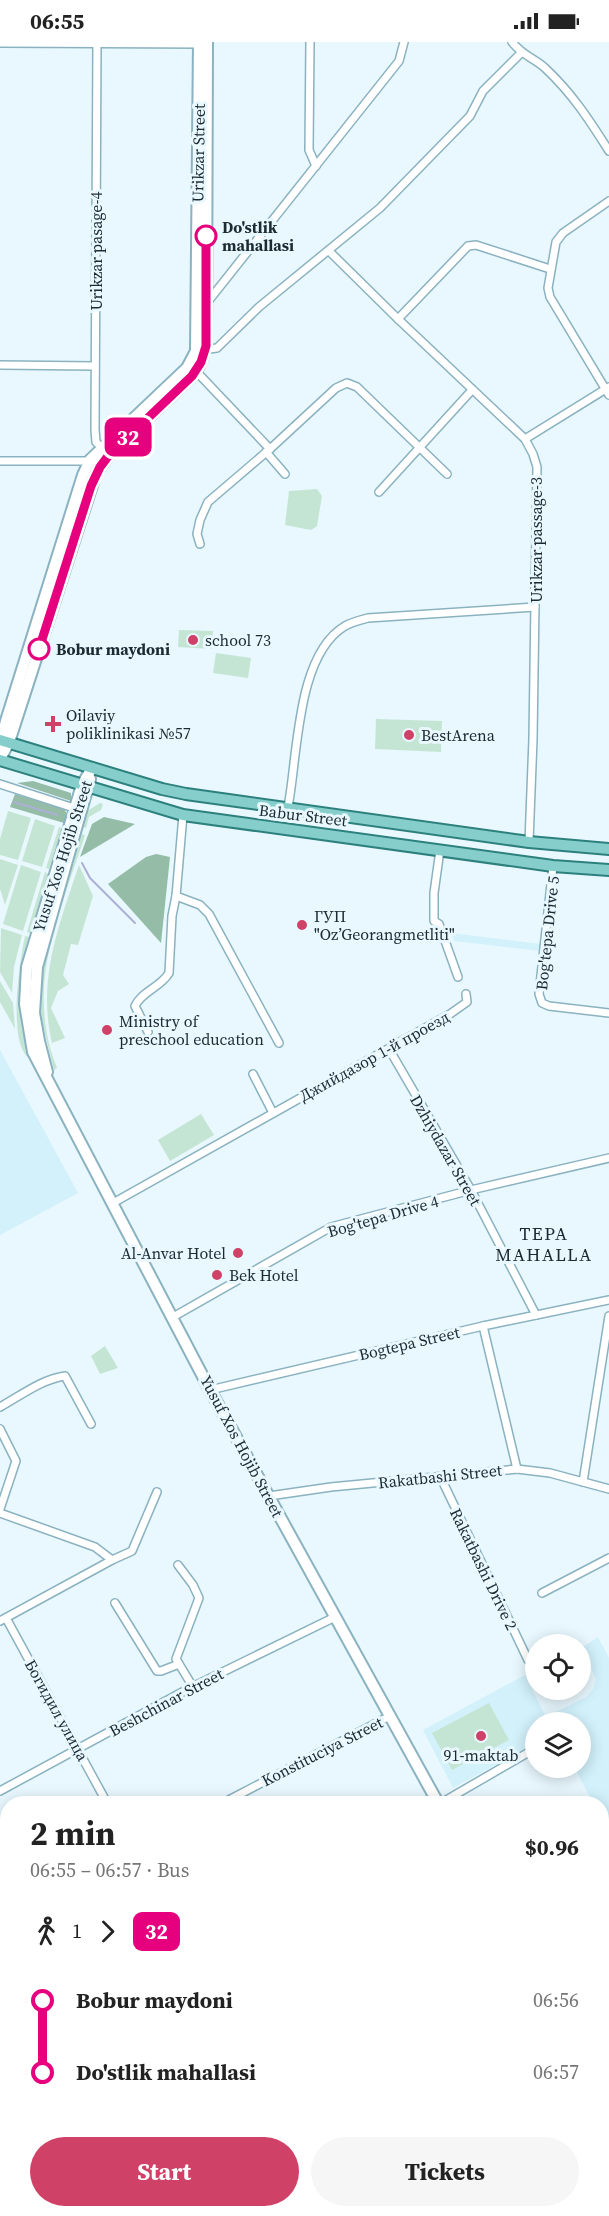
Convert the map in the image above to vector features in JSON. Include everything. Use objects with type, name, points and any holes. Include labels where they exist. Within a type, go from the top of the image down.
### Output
[{"type":"main road","name":"Urikzar Street","points":[[193,368],[200,350],[202,304],[203,43]]},
{"type":"main road","points":[[2,742],[91,486],[104,455],[193,368]]},
{"type":"main road","points":[[0,759],[2,742],[83,476],[90,460],[104,455]]},
{"type":"main road","name":"Babur Street","points":[[2,742],[173,792],[529,842],[609,849]]},
{"type":"main road","name":"Babur Street","points":[[0,759],[183,815],[554,866],[609,870]]},
{"type":"main road","name":"Yusuf Xos Hojib Street","points":[[92,768],[35,937],[25,985],[25,1014],[30,1043],[37,1062],[174,1317],[210,1390],[436,1796]]},
{"type":"main road","points":[[361,838],[363,818]]},
{"type":"street","points":[[310,42],[309,150],[316,166]]},
{"type":"street","points":[[202,304],[399,61],[404,42]]},
{"type":"street","points":[[512,42],[521,52],[544,66],[583,108],[609,151]]},
{"type":"street","points":[[0,43],[203,43]]},
{"type":"street","name":"Urikzar pasage-4","points":[[97,43],[96,442],[104,455]]},
{"type":"street","points":[[200,350],[217,348],[260,307],[380,208],[470,117],[483,91],[521,52]]},
{"type":"street","points":[[525,439],[608,390],[550,297],[548,288],[556,242],[563,232],[609,201]]},
{"type":"street","points":[[398,319],[468,246],[476,245],[550,269]]},
{"type":"street","name":"Urikzar passage-3","points":[[329,251],[525,439],[534,454],[537,467],[533,739],[529,842]]},
{"type":"street","points":[[0,365],[95,366]]},
{"type":"street","points":[[193,368],[268,451],[285,474]]},
{"type":"street","points":[[200,544],[197,534],[208,502],[268,451],[336,388],[347,383],[357,387],[447,474]]},
{"type":"street","points":[[379,492],[472,390]]},
{"type":"street","points":[[0,461],[90,460]]},
{"type":"street","points":[[288,807],[303,702],[311,671],[331,638],[345,626],[368,618],[535,607]]},
{"type":"street","points":[[0,784],[79,809]]},
{"type":"street","points":[[148,1032],[135,1006],[139,999],[165,980],[169,972],[172,916],[176,897],[183,815]]},
{"type":"street","points":[[440,850],[434,893],[434,921],[439,924],[458,977]]},
{"type":"street","name":"Bog'tepa Drive 5","points":[[554,866],[539,994],[542,1003],[549,1006],[609,1013]]},
{"type":"street","points":[[176,897],[200,906],[209,914],[279,1043]]},
{"type":"street","name":"Джийдазор 1-й проезд","points":[[113,1203],[389,1049],[467,1002],[466,994]]},
{"type":"street","name":"Dzhiydazar Street","points":[[389,1049],[471,1190],[536,1315]]},
{"type":"street","points":[[253,1074],[273,1113]]},
{"type":"street","name":"Bog'tepa Drive 4","points":[[174,1317],[331,1227],[471,1190],[609,1158]]},
{"type":"street","name":"Bogtepa Street","points":[[210,1390],[483,1326],[609,1300]]},
{"type":"street","points":[[583,1482],[609,1316]]},
{"type":"street","points":[[483,1326],[517,1469]]},
{"type":"street","points":[[0,1407],[54,1378],[64,1376],[91,1424]]},
{"type":"street","points":[[0,1429],[16,1461],[0,1509]]},
{"type":"street","name":"Rakatbashi Street","points":[[269,1496],[331,1487],[517,1469],[538,1471],[609,1489]]},
{"type":"street","name":"Rakatbashi Drive 2","points":[[440,1476],[525,1654]]},
{"type":"street","points":[[3,1619],[132,1551],[157,1492]]},
{"type":"street","points":[[0,1513],[95,1547],[112,1560]]},
{"type":"street","points":[[542,1593],[609,1557]]},
{"type":"street","points":[[178,1565],[193,1585],[199,1598],[176,1659],[193,1686]]},
{"type":"street","points":[[115,1603],[157,1671],[179,1664]]},
{"type":"street","name":"Beshchinar Street","points":[[0,1791],[193,1686],[335,1617]]},
{"type":"street","name":"Богидил улица","points":[[3,1619],[79,1749],[103,1796]]},
{"type":"street","name":"Konstituciya Street","points":[[236,1796],[390,1716]]},
{"type":"street","points":[[452,1796],[525,1754]]},
{"type":"shaded area","points":[[451,933],[541,944],[540,951],[454,941]]},
{"type":"shaded area","points":[[0,1050],[78,1193],[0,1235]]},
{"type":"shaded area","name":"91-maktab","points":[[598,1637],[609,1658],[609,1796],[589,1796],[580,1778],[591,1778],[591,1712],[556,1712],[580,1700],[591,1700],[596,1679],[591,1669],[591,1642]]},
{"type":"shaded area","name":"91-maktab","points":[[525,1675],[525,1700],[538,1700],[544,1712],[525,1712],[525,1748],[453,1788],[423,1730]]},
{"type":"green space","points":[[317,489],[322,496],[317,526],[311,530],[285,525],[289,491]]},
{"type":"green space","points":[[179,630],[213,631],[212,649],[178,647]]},
{"type":"green space","points":[[216,653],[251,658],[248,678],[213,673]]},
{"type":"green space","name":"BestArena","points":[[376,719],[442,721],[441,752],[375,749]]},
{"type":"green space","points":[[33,781],[71,793],[71,801],[17,783]]},
{"type":"green space","points":[[15,794],[64,809],[67,814],[64,823],[10,807]]},
{"type":"green space","points":[[100,803],[103,804],[101,810],[89,817],[86,828],[81,826],[87,811]]},
{"type":"green space","points":[[8,811],[31,818],[18,860],[0,855],[0,839]]},
{"type":"green space","points":[[104,817],[135,824],[80,857],[92,824]]},
{"type":"green space","points":[[35,819],[55,826],[42,867],[22,861]]},
{"type":"green space","points":[[59,827],[62,828],[49,869],[46,868]]},
{"type":"green space","points":[[82,834],[85,835],[58,915]]},
{"type":"green space","points":[[156,854],[170,857],[161,943],[108,884],[146,857]]},
{"type":"green space","points":[[0,859],[18,865],[5,905],[0,889]]},
{"type":"green space","points":[[21,865],[41,872],[23,931],[3,924]]},
{"type":"green space","points":[[79,865],[93,896],[78,945],[71,944],[63,975],[69,984],[58,991],[51,1008],[65,1038],[52,1043],[47,997],[52,953]]},
{"type":"green space","points":[[45,872],[48,874],[30,933],[27,932]]},
{"type":"green space","points":[[1,928],[22,935],[14,967],[12,993],[0,972]]},
{"type":"green space","points":[[54,929],[45,979],[44,1008],[48,1037],[57,1068],[54,1070],[41,1017],[42,971]]},
{"type":"green space","points":[[25,936],[29,937],[21,983],[21,1012],[29,1058],[22,1049],[18,1036],[17,1019],[18,981]]},
{"type":"green space","points":[[0,981],[13,1003],[15,1029],[0,1002]]},
{"type":"green space","points":[[201,1114],[214,1135],[170,1161],[158,1140]]},
{"type":"green space","points":[[105,1346],[118,1368],[100,1374],[91,1356]]},
{"type":"green space","points":[[489,1703],[509,1740],[452,1770],[432,1733]]},
{"type":"waterway","points":[[14,802],[57,815]]},
{"type":"waterway","points":[[82,863],[90,878],[135,923]]},
{"type":"bus line","name":"32","points":[[39,649],[91,486],[100,467],[109,455],[192,376],[201,362],[206,337],[206,236]]},
{"type":"place","name":"Do'stlik mahallasi","points":[[206,236]]},
{"type":"place","name":"school 73","points":[[193,640]]},
{"type":"place","name":"Bobur maydoni","points":[[39,649]]},
{"type":"place","name":"Oilaviy poliklinikasi №57","points":[[53,724]]},
{"type":"place","name":"BestArena","points":[[409,735]]},
{"type":"place","name":"ГУП \"Oz’Georangmetliti\"","points":[[302,925]]},
{"type":"place","name":"Ministry of preschool education","points":[[107,1030]]},
{"type":"place","name":"Al-Anvar Hotel","points":[[238,1253]]},
{"type":"place","name":"Bek Hotel","points":[[217,1275]]},
{"type":"place","name":"91-maktab","points":[[481,1736]]},
{"type":"district","name":"TEPA MAHALLA","points":[[544,1244]]}]
